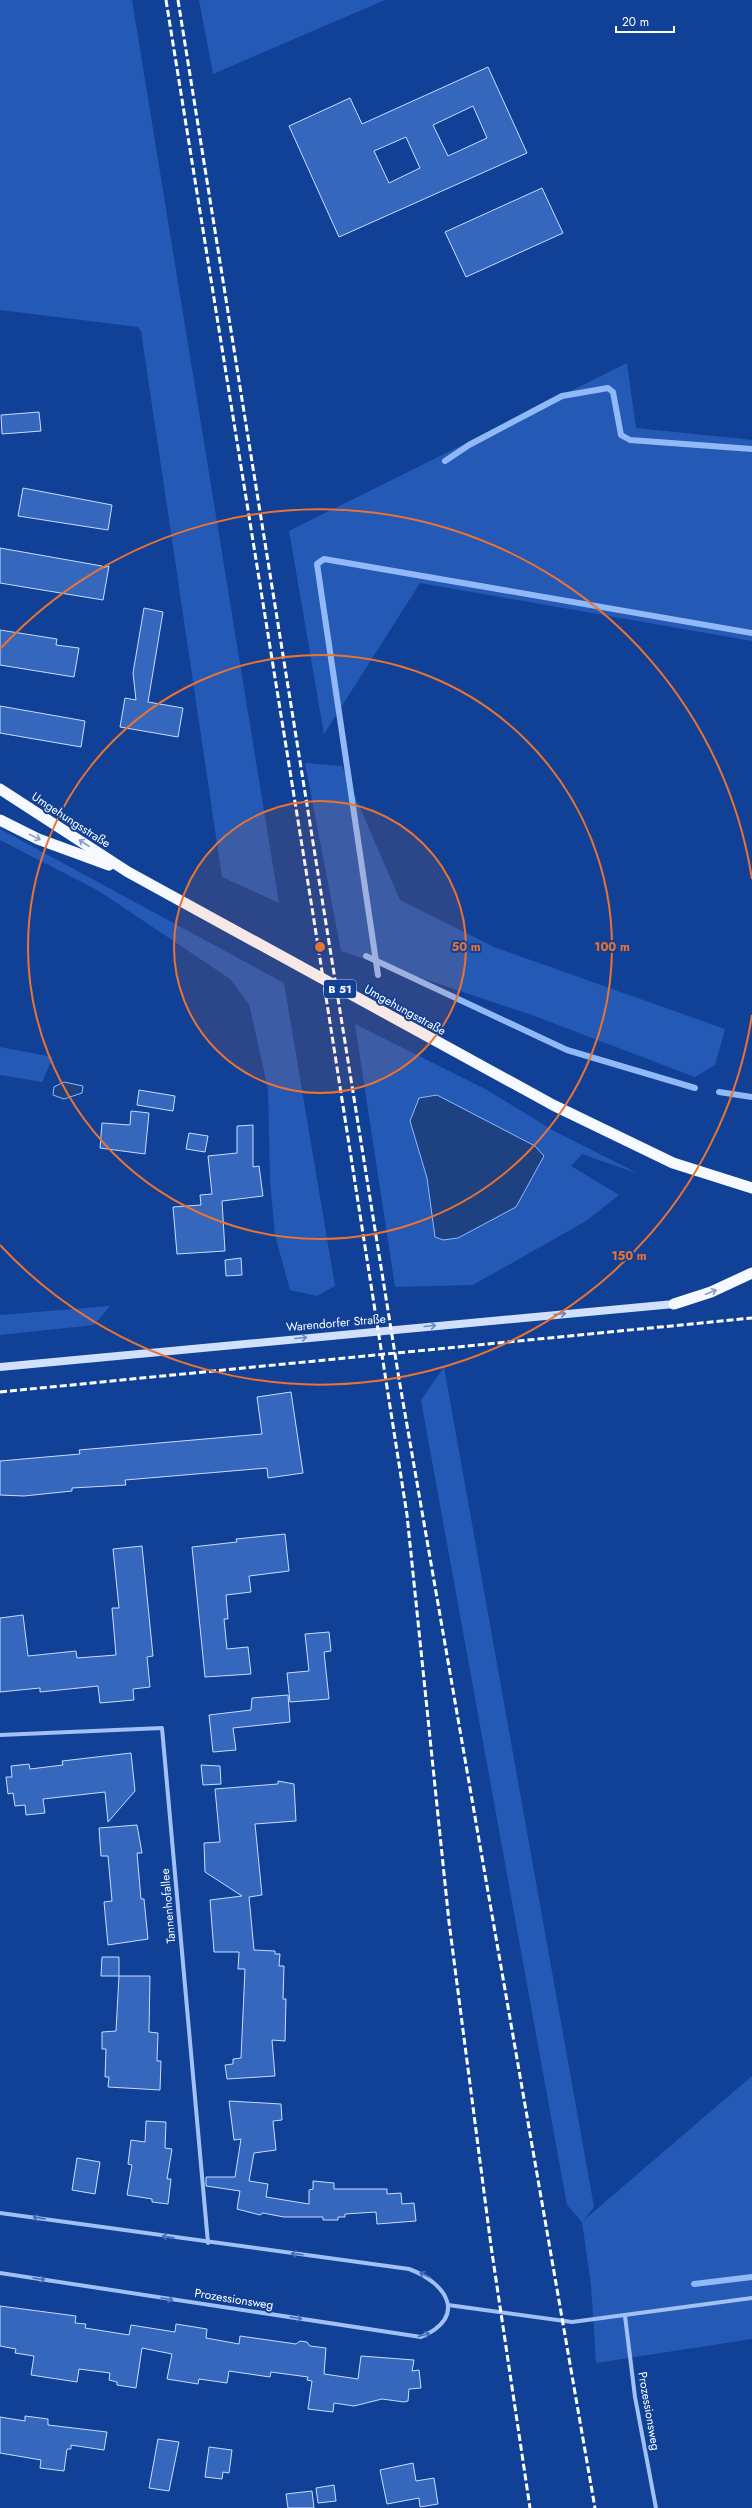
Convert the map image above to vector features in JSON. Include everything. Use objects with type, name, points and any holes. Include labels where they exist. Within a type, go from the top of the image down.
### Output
[{"type":"highway","name":"Umgehungsstraße","points":[[0,789],[128,872],[553,1105],[673,1163],[752,1188]]},
{"type":"highway","name":"Umgehungsstraße","points":[[0,820],[38,840],[128,872]]},
{"type":"highway","points":[[674,1304],[711,1292],[752,1273]]},
{"type":"main road","name":"Warendorfer Straße","points":[[0,1366],[674,1304]]},
{"type":"street","name":"Tannenhofallee","points":[[0,1735],[162,1728],[208,2243]]},
{"type":"street","points":[[0,2213],[208,2243],[409,2269],[432,2279],[440,2288],[448,2305],[572,2322],[752,2298]]},
{"type":"street","name":"Prozessionsweg","points":[[0,2274],[421,2337],[442,2324],[447,2315],[448,2305]]},
{"type":"street","name":"Prozessionsweg","points":[[624,2316],[635,2397],[656,2508]]},
{"type":"shaded area","points":[[0,0],[132,0],[279,903],[222,877],[141,331],[138,327],[0,310]]},
{"type":"shaded area","points":[[199,0],[385,0],[213,74]]},
{"type":"shaded area","points":[[627,363],[636,428],[752,440],[752,641],[420,583],[324,734],[289,531]]},
{"type":"shaded area","points":[[305,763],[342,766],[400,900],[494,947],[725,1029],[715,1065],[695,1077],[529,1014],[341,951]]},
{"type":"shaded area","points":[[0,829],[284,983],[335,1286],[317,1296],[290,1290],[275,1235],[270,1180],[268,1089],[249,1004],[230,979],[99,891],[0,840]]},
{"type":"shaded area","points":[[355,1024],[487,1090],[554,1131],[639,1174],[582,1154],[571,1166],[619,1195],[586,1221],[473,1285],[395,1287]]},
{"type":"shaded area","points":[[0,1047],[53,1057],[42,1082],[0,1075]]},
{"type":"shaded area","points":[[64,1082],[83,1086],[82,1093],[64,1099],[53,1095],[54,1087]]},
{"type":"shaded area","points":[[437,1095],[535,1146],[544,1156],[516,1207],[458,1238],[443,1240],[435,1237],[427,1178],[410,1121],[419,1098]]},
{"type":"shaded area","points":[[110,1306],[94,1325],[0,1335],[0,1315]]},
{"type":"shaded area","points":[[444,1367],[594,2207],[584,2220],[752,2076],[752,2339],[596,2363],[591,2285],[582,2222],[567,2205],[421,1400]]},
{"type":"building","points":[[488,67],[527,153],[339,237],[289,126],[350,98],[362,124]],"holes":[[[473,106],[487,138],[448,156],[433,125]],[[406,137],[420,168],[389,183],[374,151]]]},
{"type":"building","points":[[542,188],[563,233],[466,277],[445,232]]},
{"type":"building","points":[[39,412],[41,431],[2,434],[1,415]]},
{"type":"building","points":[[23,488],[112,505],[108,530],[18,516]]},
{"type":"building","points":[[0,548],[102,566],[102,568],[109,566],[103,600],[0,583]]},
{"type":"building","points":[[144,608],[163,612],[148,702],[183,708],[178,737],[120,727],[125,698],[136,700],[133,673]]},
{"type":"building","points":[[0,630],[57,639],[56,645],[79,648],[74,677],[0,665]]},
{"type":"building","points":[[0,706],[85,721],[81,747],[0,733]]},
{"type":"building","points":[[139,1090],[175,1096],[173,1111],[137,1105]]},
{"type":"building","points":[[131,1111],[149,1113],[145,1154],[100,1148],[102,1123],[130,1125]]},
{"type":"building","points":[[253,1125],[253,1167],[259,1166],[263,1196],[222,1201],[225,1251],[177,1254],[173,1207],[201,1205],[200,1195],[212,1194],[208,1156],[237,1153],[237,1126]]},
{"type":"building","points":[[189,1133],[208,1136],[205,1152],[186,1149]]},
{"type":"building","points":[[241,1258],[242,1275],[226,1276],[225,1260]]},
{"type":"building","points":[[291,1392],[303,1473],[268,1478],[267,1468],[125,1480],[126,1485],[72,1488],[72,1491],[24,1496],[0,1495],[0,1461],[80,1454],[79,1450],[262,1434],[257,1397]]},
{"type":"building","points":[[285,1534],[289,1571],[249,1576],[251,1592],[226,1595],[228,1619],[224,1619],[227,1649],[248,1647],[251,1674],[205,1677],[192,1547],[237,1542],[236,1539]]},
{"type":"building","points":[[142,1546],[153,1656],[147,1657],[150,1687],[133,1689],[134,1700],[100,1703],[98,1686],[40,1692],[40,1688],[0,1692],[0,1618],[23,1615],[28,1656],[76,1651],[77,1658],[116,1655],[112,1608],[119,1608],[113,1549]]},
{"type":"building","points":[[329,1632],[331,1651],[324,1652],[329,1699],[290,1702],[287,1673],[309,1671],[305,1634]]},
{"type":"building","points":[[288,1695],[290,1722],[233,1728],[236,1750],[213,1752],[209,1715],[251,1710],[252,1698]]},
{"type":"building","points":[[131,1753],[135,1791],[108,1822],[105,1792],[43,1799],[45,1813],[26,1815],[25,1805],[15,1806],[13,1793],[8,1794],[6,1777],[12,1777],[11,1766],[29,1764],[30,1769],[63,1765],[62,1761]]},
{"type":"building","points":[[201,1765],[220,1766],[221,1784],[203,1785]]},
{"type":"building","points":[[278,1781],[294,1784],[296,1821],[255,1824],[262,1895],[249,1897],[254,1950],[275,1951],[275,1954],[280,1954],[279,1966],[284,1966],[283,1999],[286,1999],[285,2041],[272,2040],[275,2076],[227,2079],[225,2065],[233,2064],[233,2059],[241,2058],[245,1969],[238,1969],[239,1952],[214,1952],[210,1900],[242,1896],[205,1872],[204,1843],[220,1842],[215,1789],[278,1784]]},
{"type":"building","points":[[137,1825],[142,1853],[137,1853],[141,1899],[144,1899],[148,1939],[108,1945],[104,1902],[112,1901],[108,1856],[101,1856],[99,1828]]},
{"type":"building","points":[[102,1957],[119,1957],[119,1976],[101,1976]]},
{"type":"building","points":[[119,1976],[150,1976],[149,2032],[158,2033],[157,2061],[161,2061],[160,2090],[108,2087],[109,2077],[105,2077],[106,2049],[102,2049],[102,2032],[116,2031]]},
{"type":"building","points":[[229,2101],[281,2104],[282,2120],[273,2121],[276,2150],[254,2153],[249,2181],[268,2184],[266,2197],[309,2204],[309,2190],[313,2189],[313,2181],[334,2183],[334,2189],[387,2189],[387,2194],[401,2193],[402,2204],[414,2203],[416,2221],[377,2224],[376,2212],[345,2214],[345,2217],[338,2217],[338,2220],[323,2220],[323,2217],[284,2217],[263,2213],[260,2215],[237,2209],[240,2191],[206,2186],[206,2177],[235,2177],[241,2139],[234,2140]]},
{"type":"building","points":[[146,2121],[166,2122],[165,2148],[172,2149],[167,2179],[171,2179],[168,2204],[152,2202],[152,2199],[127,2195],[132,2165],[128,2164],[131,2140],[145,2142]]},
{"type":"building","points":[[77,2158],[100,2162],[95,2194],[72,2190]]},
{"type":"building","points":[[0,2306],[76,2316],[75,2323],[86,2324],[85,2328],[129,2335],[131,2325],[175,2332],[176,2324],[207,2329],[206,2338],[239,2344],[240,2336],[296,2344],[300,2341],[307,2342],[310,2346],[326,2348],[324,2374],[358,2379],[361,2356],[414,2360],[412,2371],[419,2370],[421,2388],[409,2389],[408,2401],[404,2402],[382,2399],[354,2406],[334,2403],[333,2412],[308,2409],[312,2381],[307,2380],[308,2377],[271,2372],[270,2377],[229,2371],[227,2383],[199,2379],[198,2384],[167,2379],[172,2354],[142,2348],[136,2388],[117,2385],[117,2382],[109,2380],[110,2373],[79,2369],[77,2382],[31,2375],[34,2356],[15,2353],[16,2349],[0,2346]]},
{"type":"building","points":[[25,2416],[48,2419],[48,2425],[107,2432],[104,2450],[71,2445],[71,2449],[67,2449],[64,2471],[40,2468],[41,2460],[0,2453],[0,2417],[25,2421]]},
{"type":"building","points":[[158,2439],[179,2442],[169,2491],[149,2488]]},
{"type":"building","points":[[209,2447],[232,2450],[229,2473],[223,2472],[222,2479],[205,2477]]},
{"type":"building","points":[[413,2463],[416,2481],[434,2478],[438,2504],[420,2507],[419,2498],[387,2504],[380,2470]]},
{"type":"building","points":[[334,2485],[336,2501],[318,2503],[316,2488]]},
{"type":"building","points":[[312,2491],[314,2508],[288,2508],[286,2494]]},
{"type":"waterway","points":[[445,461],[469,445],[562,396],[608,388],[613,392],[621,435],[630,440],[752,449]]},
{"type":"waterway","points":[[378,975],[317,564],[324,559],[752,633]]},
{"type":"waterway","points":[[366,956],[567,1050],[695,1088]]},
{"type":"waterway","points":[[719,1092],[752,1097]]},
{"type":"waterway","points":[[694,2284],[752,2277]]},
{"type":"railway","points":[[166,0],[313,914],[407,1515],[449,1922],[491,2246],[530,2508]]},
{"type":"railway","points":[[178,0],[399,1379],[595,2508]]},
{"type":"railway","points":[[0,1392],[752,1318]]}]
